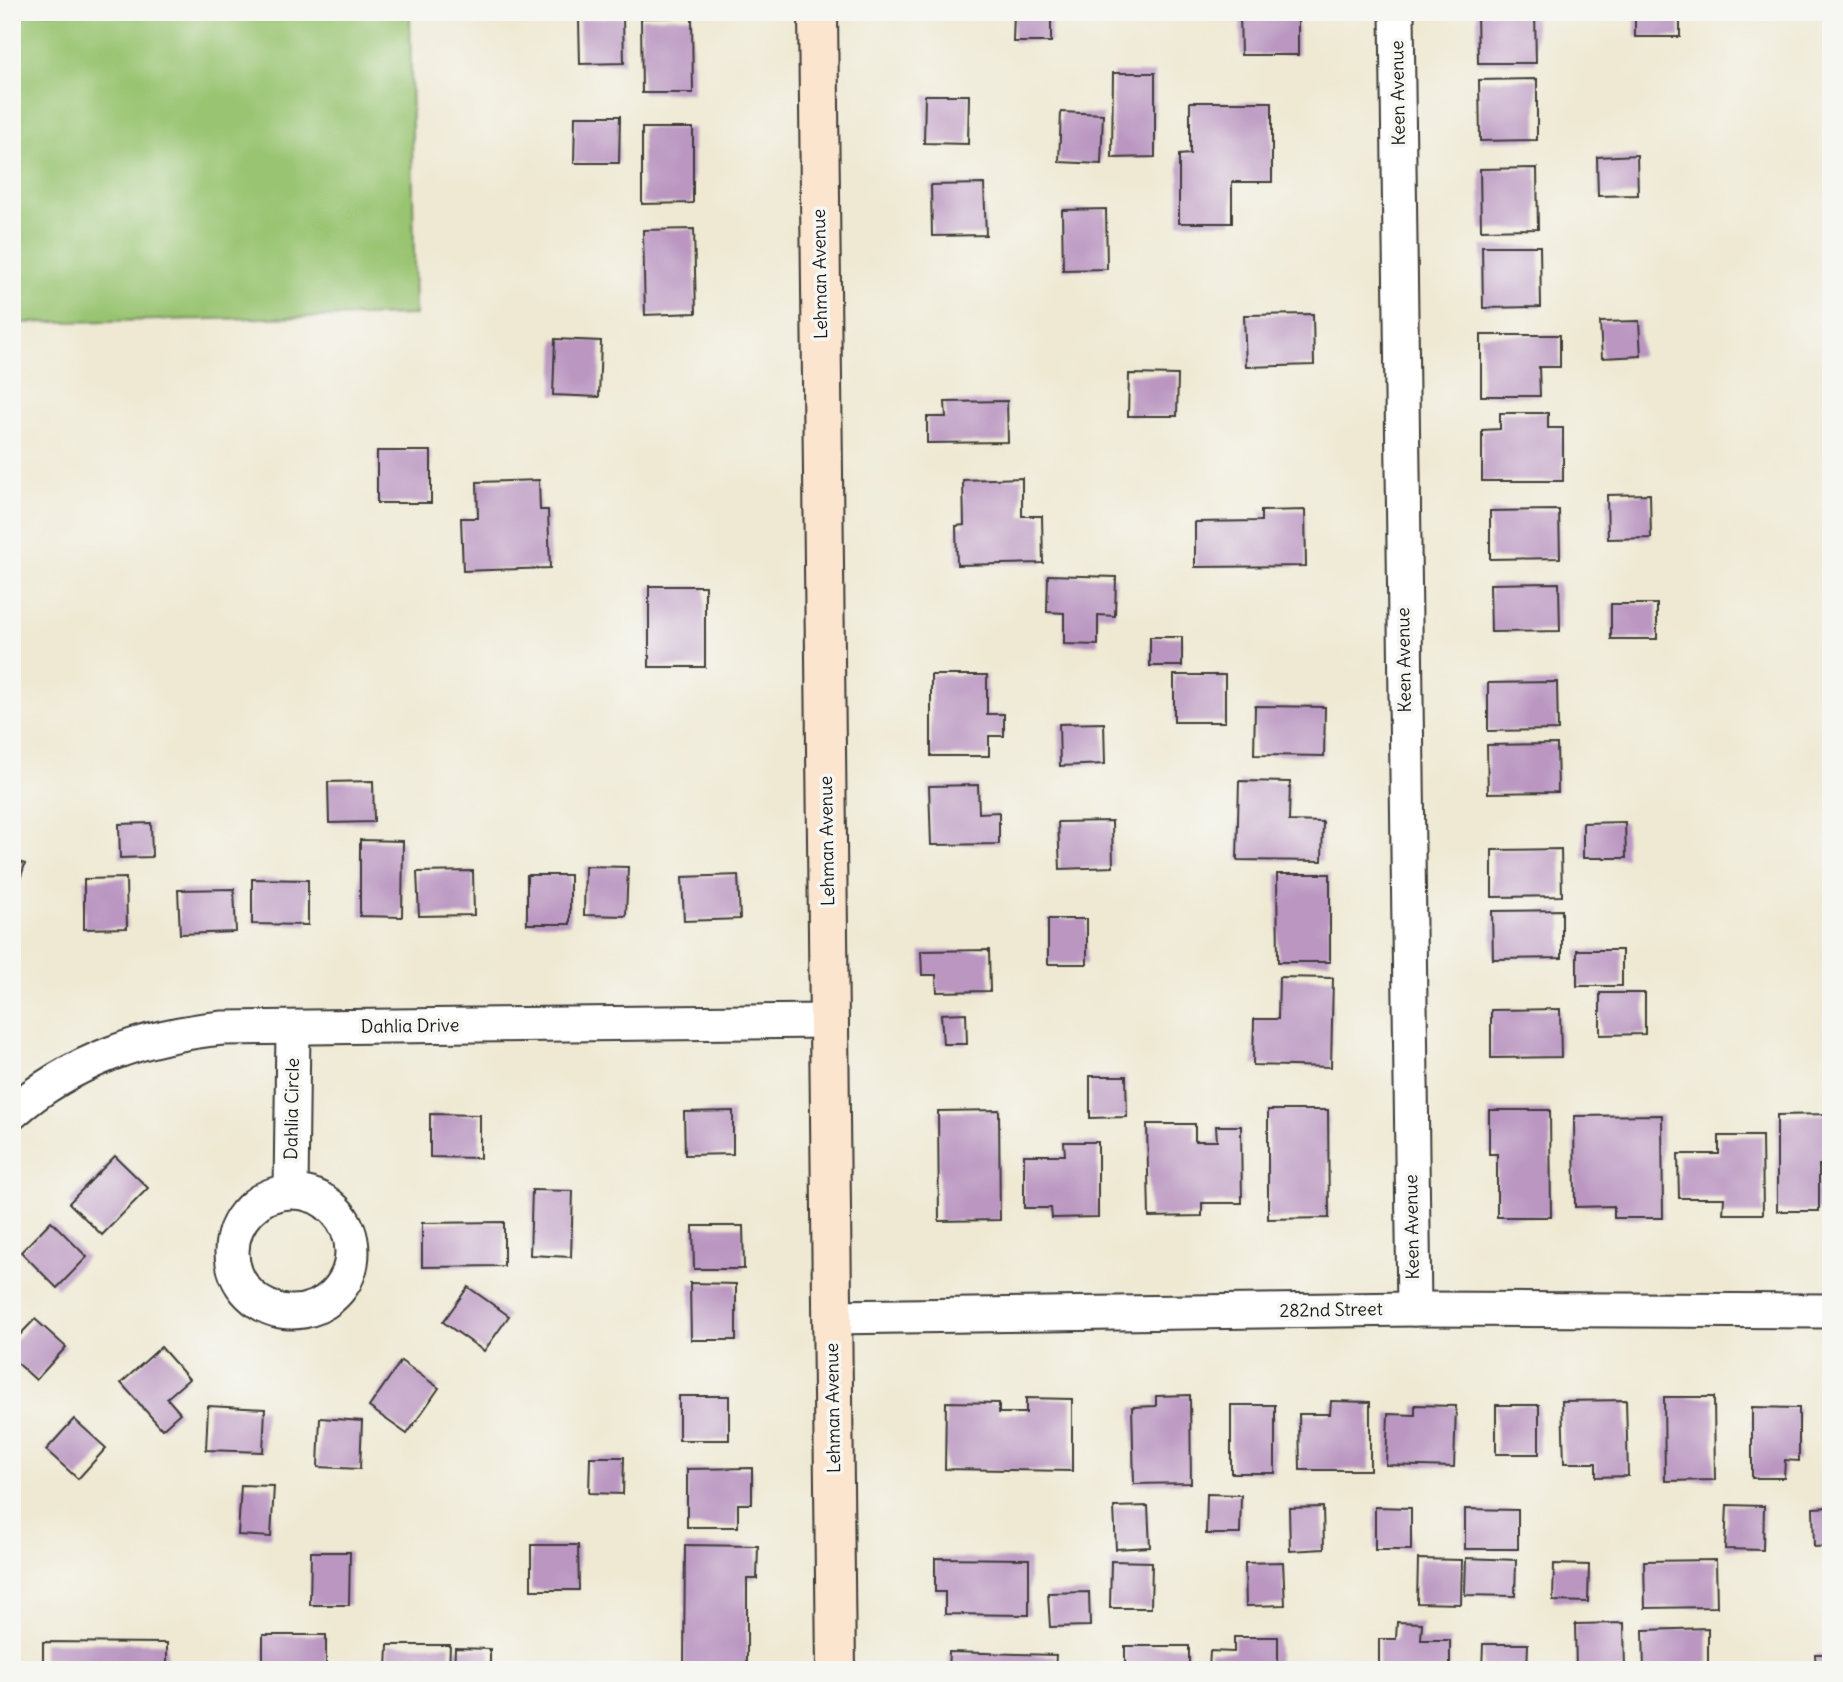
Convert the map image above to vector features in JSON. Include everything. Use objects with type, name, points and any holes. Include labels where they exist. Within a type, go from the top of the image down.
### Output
[{"type":"street","name":"Lehman Avenue","points":[[818,12],[836,1670]]},
{"type":"street","name":"Keen Avenue","points":[[1397,12],[1414,1309]]},
{"type":"street","name":"Dahlia Drive","points":[[12,1113],[46,1087],[82,1066],[153,1040],[223,1028],[829,1021]]},
{"type":"street","name":"Dahlia Circle","points":[[291,1191],[293,1028]]},
{"type":"street","name":"282nd Street","points":[[832,1317],[1414,1309],[1831,1311]]},
{"type":"green space","points":[[12,12],[410,12],[415,315],[12,323]]},
{"type":"building","points":[[1014,12],[1051,12],[1051,42],[1013,42]]},
{"type":"building","points":[[1240,12],[1298,12],[1298,55],[1241,55]]},
{"type":"building","points":[[1477,12],[1535,12],[1536,63],[1478,63]]},
{"type":"building","points":[[1635,12],[1680,12],[1680,37],[1635,37]]},
{"type":"building","points":[[623,17],[624,63],[580,64],[579,19]]},
{"type":"building","points":[[692,17],[693,93],[642,93],[641,18]]},
{"type":"building","points":[[1113,73],[1155,73],[1155,157],[1112,158]]},
{"type":"building","points":[[1537,79],[1537,140],[1480,141],[1479,80]]},
{"type":"building","points":[[925,95],[969,95],[968,144],[924,143]]},
{"type":"building","points":[[1190,102],[1272,102],[1272,182],[1232,182],[1232,223],[1179,223],[1179,155],[1190,154]]},
{"type":"building","points":[[1061,112],[1103,114],[1101,164],[1059,162]]},
{"type":"building","points":[[575,116],[620,116],[619,163],[574,163]]},
{"type":"building","points":[[642,128],[693,128],[693,203],[642,204]]},
{"type":"building","points":[[1637,155],[1638,195],[1598,196],[1597,157]]},
{"type":"building","points":[[1537,168],[1538,229],[1481,230],[1480,169]]},
{"type":"building","points":[[984,184],[986,235],[932,236],[931,185]]},
{"type":"building","points":[[1106,209],[1107,269],[1063,270],[1062,210]]},
{"type":"building","points":[[694,229],[696,313],[645,315],[643,230]]},
{"type":"building","points":[[1482,246],[1540,246],[1541,307],[1483,308]]},
{"type":"building","points":[[1313,314],[1314,365],[1246,367],[1244,315]]},
{"type":"building","points":[[1639,321],[1641,356],[1602,358],[1600,322]]},
{"type":"building","points":[[1481,335],[1560,335],[1560,367],[1539,367],[1540,396],[1481,396]]},
{"type":"building","points":[[555,339],[601,341],[599,397],[553,395]]},
{"type":"building","points":[[1129,374],[1178,375],[1177,416],[1128,416]]},
{"type":"building","points":[[1007,401],[1008,442],[927,443],[927,417],[946,417],[945,402]]},
{"type":"building","points":[[1500,413],[1548,413],[1548,428],[1563,428],[1563,481],[1482,481],[1482,430],[1500,429]]},
{"type":"building","points":[[377,451],[431,451],[431,503],[377,503]]},
{"type":"building","points":[[1022,478],[1022,516],[1042,516],[1043,563],[957,565],[956,526],[964,525],[963,480]]},
{"type":"building","points":[[539,480],[540,510],[548,510],[550,568],[463,571],[461,518],[478,518],[477,482]]},
{"type":"building","points":[[1650,494],[1651,538],[1608,539],[1607,495]]},
{"type":"building","points":[[1305,510],[1306,566],[1195,567],[1195,522],[1261,521],[1261,511]]},
{"type":"building","points":[[1559,510],[1560,558],[1490,559],[1490,511]]},
{"type":"building","points":[[1048,575],[1116,577],[1115,616],[1098,615],[1098,645],[1064,644],[1064,613],[1047,612]]},
{"type":"building","points":[[1559,583],[1560,631],[1491,632],[1490,584]]},
{"type":"building","points":[[649,586],[705,586],[705,667],[649,667]]},
{"type":"building","points":[[1611,604],[1657,604],[1657,639],[1611,639]]},
{"type":"building","points":[[1150,637],[1182,637],[1182,666],[1150,666]]},
{"type":"building","points":[[931,675],[987,675],[987,714],[1004,714],[1004,736],[989,736],[989,756],[931,756]]},
{"type":"building","points":[[1174,675],[1225,675],[1225,722],[1174,722]]},
{"type":"building","points":[[1557,682],[1558,730],[1488,731],[1488,683]]},
{"type":"building","points":[[1255,706],[1325,707],[1324,756],[1254,755]]},
{"type":"building","points":[[1104,723],[1105,764],[1060,766],[1059,724]]},
{"type":"building","points":[[1557,744],[1558,792],[1488,793],[1487,745]]},
{"type":"building","points":[[373,781],[374,822],[329,823],[328,782]]},
{"type":"building","points":[[1239,781],[1290,782],[1289,821],[1323,822],[1322,861],[1237,860]]},
{"type":"building","points":[[978,785],[979,813],[999,812],[999,844],[931,845],[929,786]]},
{"type":"building","points":[[1112,821],[1113,867],[1060,869],[1058,822]]},
{"type":"building","points":[[1625,822],[1626,858],[1583,858],[1583,823]]},
{"type":"building","points":[[151,823],[152,857],[120,858],[119,824]]},
{"type":"building","points":[[360,840],[403,841],[402,917],[360,916]]},
{"type":"building","points":[[1561,849],[1562,896],[1492,897],[1492,850]]},
{"type":"building","points":[[12,860],[25,864],[13,900],[12,900]]},
{"type":"building","points":[[585,866],[628,867],[626,916],[584,915]]},
{"type":"building","points":[[473,871],[474,915],[419,916],[417,872]]},
{"type":"building","points":[[1277,874],[1330,874],[1330,962],[1278,962]]},
{"type":"building","points":[[527,875],[570,875],[570,924],[527,924]]},
{"type":"building","points":[[738,875],[740,919],[684,921],[682,877]]},
{"type":"building","points":[[126,878],[127,928],[84,929],[84,879]]},
{"type":"building","points":[[252,879],[308,880],[308,925],[252,924]]},
{"type":"building","points":[[234,889],[236,932],[180,934],[178,890]]},
{"type":"building","points":[[1562,910],[1562,958],[1493,959],[1492,911]]},
{"type":"building","points":[[1048,919],[1087,919],[1087,964],[1048,964]]},
{"type":"building","points":[[989,950],[990,991],[937,992],[936,975],[922,975],[921,951]]},
{"type":"building","points":[[1577,950],[1622,950],[1622,986],[1577,986]]},
{"type":"building","points":[[1279,977],[1333,978],[1331,1067],[1253,1065],[1254,1019],[1278,1019]]},
{"type":"building","points":[[1600,993],[1645,993],[1645,1034],[1600,1035]]},
{"type":"building","points":[[1560,1009],[1561,1057],[1491,1058],[1491,1010]]},
{"type":"building","points":[[966,1013],[967,1044],[943,1044],[941,1014]]},
{"type":"building","points":[[1090,1076],[1126,1076],[1127,1117],[1090,1118]]},
{"type":"building","points":[[999,1110],[1000,1220],[939,1221],[938,1111]]},
{"type":"building","points":[[1268,1110],[1328,1110],[1329,1218],[1268,1219]]},
{"type":"building","points":[[1489,1110],[1550,1110],[1551,1217],[1497,1217],[1497,1154],[1489,1154]]},
{"type":"building","points":[[733,1111],[733,1154],[685,1155],[684,1112]]},
{"type":"building","points":[[430,1114],[480,1115],[480,1158],[430,1157]]},
{"type":"building","points":[[1831,1114],[1831,1166],[1819,1165],[1819,1211],[1777,1211],[1777,1115]]},
{"type":"building","points":[[1662,1115],[1663,1218],[1614,1218],[1614,1206],[1575,1207],[1574,1116]]},
{"type":"building","points":[[1147,1124],[1195,1124],[1195,1141],[1217,1141],[1216,1126],[1241,1126],[1242,1203],[1202,1203],[1202,1216],[1149,1217]]},
{"type":"building","points":[[1719,1136],[1762,1136],[1763,1214],[1723,1214],[1724,1198],[1679,1198],[1678,1154],[1719,1154]]},
{"type":"building","points":[[1064,1142],[1098,1142],[1098,1217],[1052,1218],[1051,1208],[1024,1208],[1024,1155],[1065,1155]]},
{"type":"building","points":[[115,1156],[148,1188],[102,1235],[69,1203]]},
{"type":"building","points":[[532,1190],[573,1191],[571,1257],[530,1255]]},
{"type":"building","points":[[51,1221],[87,1257],[57,1288],[21,1252]]},
{"type":"building","points":[[504,1222],[504,1266],[422,1267],[422,1223]]},
{"type":"building","points":[[693,1226],[743,1226],[744,1269],[694,1269]]},
{"type":"building","points":[[690,1283],[736,1284],[736,1340],[691,1340]]},
{"type":"building","points":[[468,1287],[509,1316],[484,1351],[443,1322]]},
{"type":"building","points":[[35,1319],[66,1347],[36,1380],[12,1358],[12,1343]]},
{"type":"building","points":[[161,1347],[189,1379],[167,1398],[180,1413],[162,1429],[121,1383]]},
{"type":"building","points":[[401,1361],[439,1388],[407,1434],[369,1407]]},
{"type":"building","points":[[1190,1395],[1191,1483],[1134,1484],[1132,1407],[1156,1406],[1156,1396]]},
{"type":"building","points":[[679,1396],[729,1396],[729,1440],[679,1440]]},
{"type":"building","points":[[1664,1397],[1714,1397],[1715,1480],[1665,1481]]},
{"type":"building","points":[[1026,1398],[1072,1399],[1072,1471],[945,1469],[946,1402],[999,1403],[999,1413],[1026,1413]]},
{"type":"building","points":[[1626,1400],[1628,1476],[1596,1477],[1596,1463],[1564,1463],[1562,1401]]},
{"type":"building","points":[[1331,1401],[1370,1402],[1370,1470],[1300,1470],[1299,1414],[1330,1414]]},
{"type":"building","points":[[1831,1404],[1831,1454],[1826,1454],[1824,1405]]},
{"type":"building","points":[[1231,1405],[1275,1405],[1275,1473],[1231,1473]]},
{"type":"building","points":[[1415,1405],[1456,1406],[1454,1467],[1386,1465],[1388,1414],[1415,1415]]},
{"type":"building","points":[[1496,1405],[1539,1405],[1539,1454],[1496,1454]]},
{"type":"building","points":[[208,1406],[265,1409],[263,1452],[206,1450]]},
{"type":"building","points":[[1752,1407],[1799,1408],[1799,1461],[1785,1460],[1784,1478],[1752,1478]]},
{"type":"building","points":[[320,1418],[362,1421],[360,1469],[318,1467]]},
{"type":"building","points":[[74,1419],[106,1448],[78,1479],[46,1450]]},
{"type":"building","points":[[590,1457],[624,1457],[623,1494],[589,1493]]},
{"type":"building","points":[[752,1468],[752,1504],[738,1504],[738,1527],[687,1527],[687,1469]]},
{"type":"building","points":[[241,1485],[274,1486],[271,1537],[238,1535]]},
{"type":"building","points":[[1207,1494],[1241,1495],[1240,1534],[1206,1534]]},
{"type":"building","points":[[1727,1505],[1764,1506],[1763,1550],[1725,1549]]},
{"type":"building","points":[[1148,1506],[1150,1547],[1116,1549],[1114,1507]]},
{"type":"building","points":[[1323,1507],[1324,1549],[1290,1551],[1289,1508]]},
{"type":"building","points":[[1375,1507],[1411,1508],[1411,1550],[1375,1550]]},
{"type":"building","points":[[1831,1507],[1831,1546],[1814,1547],[1813,1508]]},
{"type":"building","points":[[1465,1509],[1518,1510],[1518,1549],[1465,1549]]},
{"type":"building","points":[[531,1545],[578,1545],[579,1590],[531,1590]]},
{"type":"building","points":[[685,1545],[758,1546],[757,1579],[747,1579],[747,1668],[684,1667]]},
{"type":"building","points":[[311,1552],[350,1552],[349,1605],[310,1605]]},
{"type":"building","points":[[935,1558],[1029,1559],[1029,1615],[945,1614],[945,1592],[935,1592]]},
{"type":"building","points":[[1466,1558],[1516,1560],[1515,1596],[1465,1595]]},
{"type":"building","points":[[1418,1559],[1462,1560],[1461,1604],[1417,1603]]},
{"type":"building","points":[[1716,1560],[1717,1607],[1645,1608],[1644,1561]]},
{"type":"building","points":[[1111,1561],[1152,1562],[1151,1608],[1110,1608]]},
{"type":"building","points":[[1283,1562],[1285,1605],[1246,1606],[1245,1563]]},
{"type":"building","points":[[1554,1564],[1589,1565],[1588,1602],[1553,1601]]},
{"type":"building","points":[[1089,1592],[1090,1626],[1050,1627],[1048,1593]]},
{"type":"building","points":[[1397,1622],[1422,1623],[1421,1640],[1450,1640],[1450,1670],[1379,1670],[1379,1639],[1396,1639]]},
{"type":"building","points":[[1624,1623],[1625,1670],[1576,1670],[1575,1624]]},
{"type":"building","points":[[1708,1628],[1708,1670],[1644,1670],[1643,1630]]},
{"type":"building","points":[[263,1635],[326,1635],[326,1670],[263,1670]]},
{"type":"building","points":[[1234,1637],[1278,1637],[1278,1670],[1209,1670],[1210,1651],[1234,1652]]},
{"type":"building","points":[[43,1642],[167,1643],[167,1670],[43,1670]]},
{"type":"building","points":[[1483,1644],[1528,1644],[1527,1670],[1482,1670]]},
{"type":"building","points":[[388,1645],[450,1645],[449,1670],[387,1670]]},
{"type":"building","points":[[1125,1646],[1189,1646],[1189,1670],[1125,1670]]},
{"type":"building","points":[[455,1648],[490,1649],[490,1670],[454,1670]]},
{"type":"building","points":[[949,1652],[1056,1655],[1055,1670],[948,1670]]},
{"type":"building","points":[[1815,1654],[1831,1654],[1831,1670],[1816,1670]]}]
